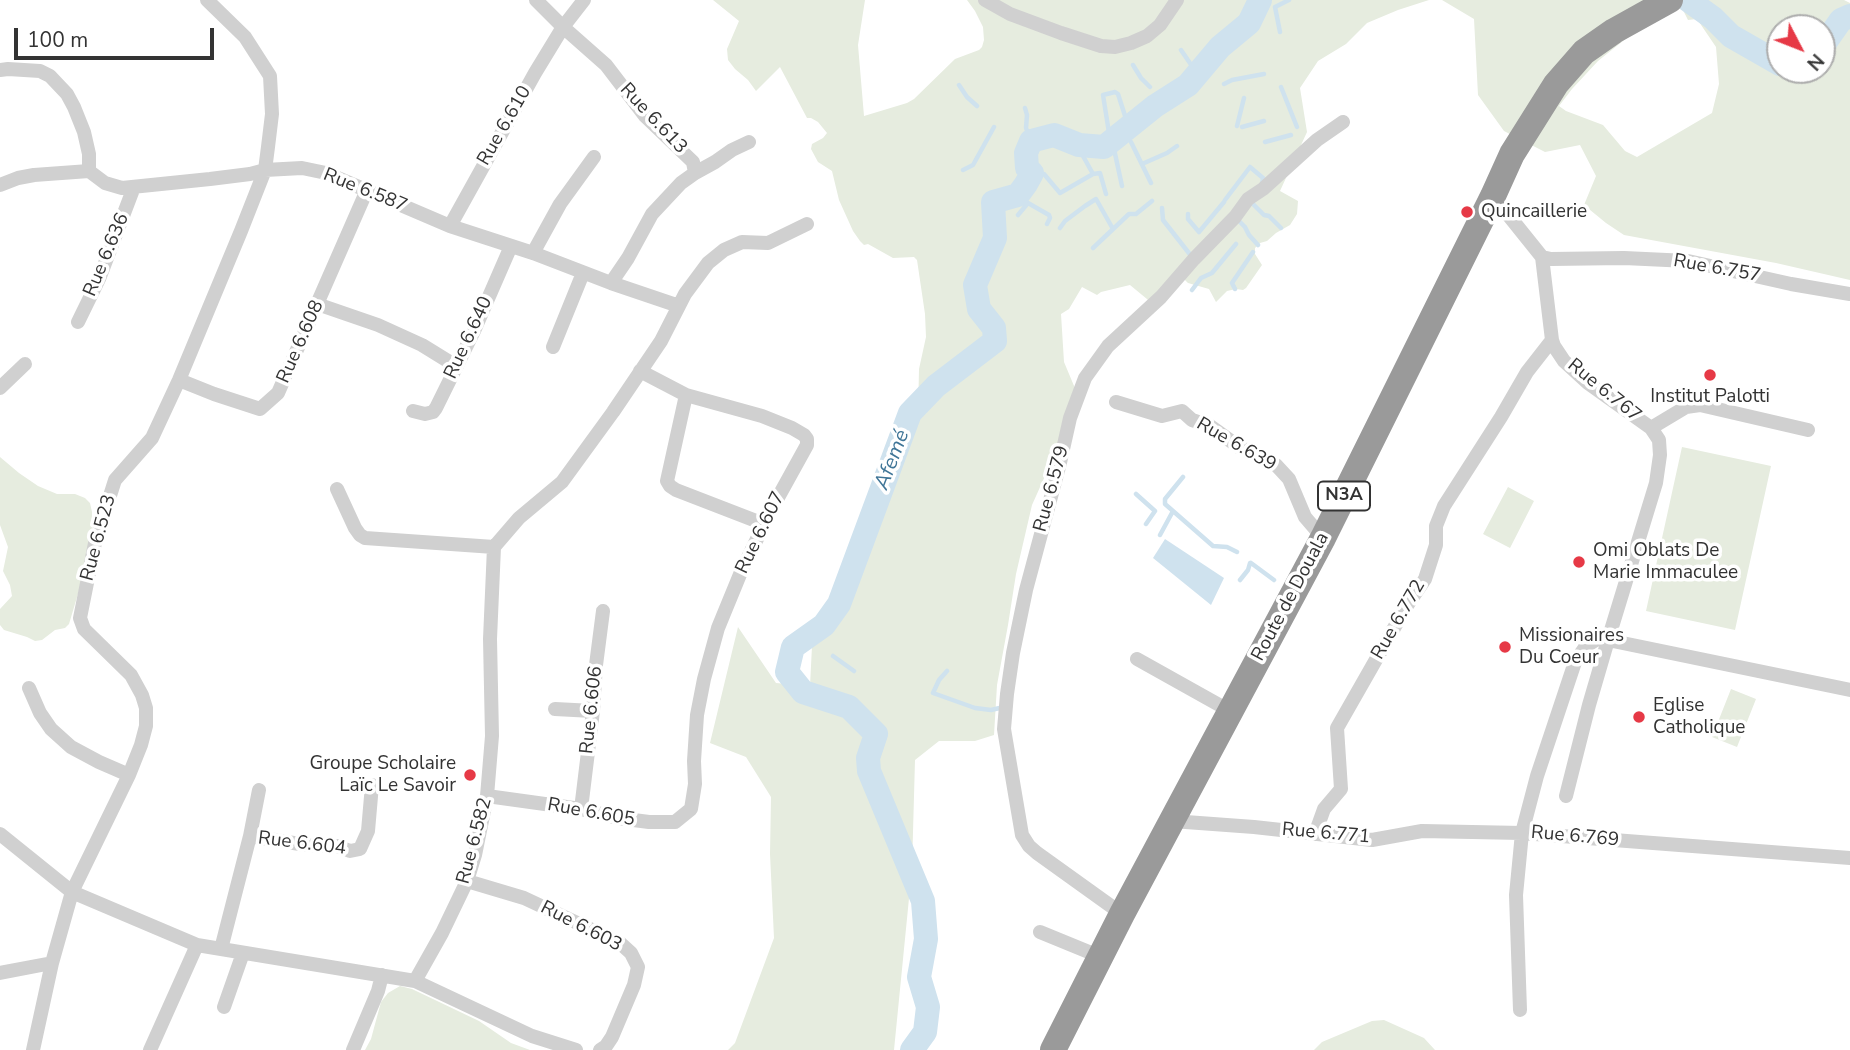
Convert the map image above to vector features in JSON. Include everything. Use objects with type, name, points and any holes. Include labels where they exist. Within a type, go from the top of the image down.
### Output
[{"type":"highway","name":"Route de Douala","points":[[1053,1050],[1122,914],[1323,538],[1512,154],[1556,84],[1584,52],[1614,31],[1670,0]]},
{"type":"street","name":"Rue 6.523","points":[[33,1050],[52,963],[72,892],[129,775],[146,726],[146,708],[131,675],[98,645],[84,629],[80,618],[95,543],[115,480],[152,438],[179,380],[264,170],[272,114],[270,76],[245,37],[207,0]]},
{"type":"street","name":"Rue 6.613","points":[[536,0],[606,65],[645,116],[693,162],[695,173],[681,183],[652,214],[611,283]]},
{"type":"street","name":"Rue 6.610","points":[[450,226],[535,73],[563,27],[584,0]]},
{"type":"street","points":[[985,0],[1010,14],[1061,33],[1101,46],[1115,47],[1147,36],[1160,25],[1177,0]]},
{"type":"street","points":[[0,70],[40,71],[50,76],[74,107],[89,154],[89,171],[33,175],[0,186]]},
{"type":"street","name":"Rue 6.579","points":[[1122,914],[1029,846],[1022,835],[1004,729],[1013,653],[1026,590],[1070,418],[1085,378],[1108,346],[1161,297],[1235,217],[1248,199],[1264,189],[1317,140],[1343,122]]},
{"type":"street","points":[[695,173],[749,142]]},
{"type":"street","points":[[533,253],[560,204],[594,158]]},
{"type":"street","name":"Rue 6.587","points":[[89,171],[105,183],[122,188],[250,174],[264,170],[302,169],[326,173],[450,226],[679,306]]},
{"type":"street","name":"Rue 6.636","points":[[78,322],[99,279],[135,187]]},
{"type":"street","name":"Rue 6.608","points":[[179,380],[260,409],[278,393],[367,190]]},
{"type":"street","points":[[1493,196],[1542,257]]},
{"type":"street","points":[[337,489],[355,528],[365,538],[494,547],[519,518],[562,482],[661,341],[685,294],[708,263],[724,250],[742,242],[768,243],[807,224]]},
{"type":"street","name":"Rue 6.640","points":[[413,411],[425,414],[433,412],[439,403],[511,246]]},
{"type":"street","name":"Rue 6.757","points":[[1542,257],[1688,261],[1850,294]]},
{"type":"street","name":"Rue 6.767","points":[[1542,257],[1554,346],[1564,361],[1588,383],[1650,428],[1659,440],[1661,455],[1656,483],[1589,705],[1566,796]]},
{"type":"street","points":[[553,347],[583,273]]},
{"type":"street","points":[[317,304],[378,325],[422,345],[456,366]]},
{"type":"street","name":"Rue 6.772","points":[[1315,834],[1324,809],[1341,789],[1337,728],[1406,607],[1425,579],[1436,545],[1436,526],[1444,506],[1527,372],[1552,340]]},
{"type":"street","points":[[0,388],[25,364]]},
{"type":"street","name":"Rue 6.607","points":[[640,371],[686,395],[762,416],[792,428],[807,439],[807,445],[741,572],[718,628],[697,715],[695,784],[691,809]]},
{"type":"street","points":[[686,395],[667,481],[670,486],[764,524]]},
{"type":"street","name":"Rue 6.639","points":[[1116,402],[1162,415],[1182,411],[1192,420],[1210,426],[1239,447],[1276,465],[1289,479],[1306,517],[1323,538]]},
{"type":"street","points":[[1650,428],[1686,407],[1700,405],[1808,430]]},
{"type":"street","name":"Rue 6.582","points":[[415,981],[467,881],[487,796],[492,736],[490,639],[494,547]]},
{"type":"street","name":"Rue 6.606","points":[[581,809],[603,611]]},
{"type":"street","name":"Rue 6.769","points":[[1608,640],[1597,639],[1586,646],[1575,662],[1521,833],[1850,858]]},
{"type":"street","points":[[1608,640],[1850,690]]},
{"type":"street","points":[[1137,659],[1230,711]]},
{"type":"street","points":[[29,688],[40,713],[51,729],[71,747],[129,775]]},
{"type":"street","points":[[555,709],[593,711]]},
{"type":"street","name":"Rue 6.604","points":[[221,950],[250,836],[306,845],[360,849],[368,831],[372,785]]},
{"type":"street","points":[[250,836],[259,790]]},
{"type":"street","name":"Rue 6.605","points":[[487,796],[581,809],[634,821],[661,823],[675,822],[691,809]]},
{"type":"street","name":"Rue 6.771","points":[[1172,821],[1372,839],[1422,831],[1521,833]]},
{"type":"street","points":[[1520,1010],[1516,895],[1521,833]]},
{"type":"street","points":[[2,840],[72,892],[197,944],[415,981],[532,1036],[576,1050]]},
{"type":"street","name":"Rue 6.603","points":[[467,881],[524,898],[620,943],[631,953],[638,967],[635,985],[612,1037],[600,1050]]},
{"type":"street","points":[[1040,932],[1101,957]]},
{"type":"street","points":[[150,1050],[197,944]]},
{"type":"street","points":[[224,1007],[243,953]]},
{"type":"street","points":[[0,973],[52,963]]},
{"type":"street","points":[[353,1050],[382,975]]},
{"type":"shaded area","points":[[713,0],[865,0],[858,45],[864,116],[914,99],[955,59],[982,47],[983,27],[967,0],[1429,0],[1367,23],[1346,44],[1318,61],[1300,88],[1307,132],[1280,191],[1298,201],[1297,214],[1290,225],[1255,248],[1255,254],[1262,265],[1246,288],[1227,291],[1216,302],[1209,289],[1188,283],[1181,276],[1153,304],[1130,285],[1097,295],[1082,287],[1069,309],[1061,314],[1064,362],[1082,405],[1054,456],[1032,505],[1016,574],[997,685],[994,735],[975,741],[939,741],[915,760],[912,868],[894,1050],[728,1050],[735,1043],[774,938],[770,854],[771,797],[746,757],[710,743],[738,627],[776,683],[810,686],[812,646],[844,607],[908,449],[918,416],[919,369],[926,337],[917,260],[914,257],[893,258],[860,241],[839,200],[832,171],[818,162],[811,149],[812,144],[827,133],[818,122],[807,118],[780,67],[756,91],[735,69],[728,60],[727,49],[739,21]]},
{"type":"shaded area","points":[[1442,0],[1844,0],[1850,3],[1850,280],[1776,263],[1624,235],[1584,205],[1596,176],[1580,145],[1545,152],[1504,131],[1478,95],[1474,19]],"holes":[[[1676,7],[1682,8],[1688,20],[1697,19],[1716,47],[1719,84],[1712,113],[1637,157],[1625,151],[1603,125],[1559,106],[1598,61],[1628,37]]]},
{"type":"shaded area","points":[[1682,447],[1771,466],[1735,630],[1646,611]]},
{"type":"shaded area","points":[[0,457],[38,486],[57,494],[75,494],[90,503],[92,541],[69,624],[42,640],[35,641],[4,630],[0,625],[0,609],[12,596],[3,571],[8,547],[0,525]]},
{"type":"shaded area","points":[[1508,487],[1534,501],[1510,548],[1483,534]]},
{"type":"shaded area","points":[[1731,689],[1756,699],[1737,747],[1712,737]]},
{"type":"shaded area","points":[[400,986],[412,989],[479,1021],[511,1043],[530,1050],[365,1050],[371,1039],[381,1002],[388,993]]},
{"type":"shaded area","points":[[1384,1020],[1424,1038],[1435,1050],[1314,1050],[1322,1042],[1372,1021]]},
{"type":"water","points":[[1165,539],[1224,578],[1211,605],[1153,558]]},
{"type":"waterway","name":"Afemé","points":[[912,1050],[925,1032],[928,1007],[919,977],[926,939],[923,901],[869,771],[868,758],[876,734],[849,707],[803,692],[787,672],[793,647],[824,625],[839,604],[910,413],[936,386],[995,341],[994,328],[979,309],[975,285],[995,238],[993,202],[1018,195],[1026,184],[1032,173],[1027,168],[1026,153],[1031,141],[1054,135],[1079,145],[1104,147],[1155,106],[1188,85],[1220,47],[1249,23],[1260,0]]},
{"type":"waterway","points":[[1280,32],[1275,7],[1289,0]]},
{"type":"waterway","name":"Afemé","points":[[1688,0],[1713,18],[1731,36],[1766,56]]},
{"type":"waterway","name":"Afemé","points":[[1836,27],[1841,20],[1850,16]]},
{"type":"waterway","points":[[1181,50],[1194,69]]},
{"type":"waterway","points":[[1133,65],[1150,87]]},
{"type":"waterway","points":[[1224,84],[1264,74]]},
{"type":"waterway","points":[[959,85],[977,106]]},
{"type":"waterway","points":[[1281,87],[1297,127]]},
{"type":"waterway","points":[[1108,146],[1110,139],[1103,95],[1115,92],[1118,94],[1127,122],[1132,125]]},
{"type":"waterway","points":[[1237,126],[1244,98]]},
{"type":"waterway","points":[[1025,108],[1026,128],[1034,141]]},
{"type":"waterway","points":[[1242,127],[1264,121]]},
{"type":"waterway","points":[[963,170],[973,165],[994,127]]},
{"type":"waterway","points":[[1265,142],[1291,135]]},
{"type":"waterway","points":[[1073,138],[1093,174],[1100,173],[1106,194]]},
{"type":"waterway","points":[[1131,142],[1151,183]]},
{"type":"waterway","points":[[1142,164],[1177,146]]},
{"type":"waterway","points":[[1114,149],[1122,186]]},
{"type":"waterway","points":[[1225,200],[1250,167],[1263,178],[1262,184]]},
{"type":"waterway","points":[[1036,174],[1044,174],[1060,193],[1093,174]]},
{"type":"waterway","points":[[1060,228],[1065,221],[1096,199],[1113,229]]},
{"type":"waterway","points":[[1093,248],[1129,214],[1136,214],[1152,201]]},
{"type":"waterway","points":[[1188,214],[1188,219],[1199,232],[1224,202]]},
{"type":"waterway","points":[[1251,202],[1281,228]]},
{"type":"waterway","points":[[1018,215],[1028,203],[1049,215],[1047,224]]},
{"type":"waterway","points":[[1162,208],[1163,220],[1192,257]]},
{"type":"waterway","points":[[1238,220],[1258,245]]},
{"type":"waterway","points":[[1192,290],[1201,278],[1212,273],[1236,244]]},
{"type":"waterway","points":[[1235,289],[1232,283],[1253,252]]},
{"type":"waterway","points":[[1183,477],[1165,499],[1165,504],[1213,546],[1227,547],[1237,552]]},
{"type":"waterway","points":[[1136,494],[1155,511],[1146,524]]},
{"type":"waterway","points":[[1160,535],[1173,511]]},
{"type":"waterway","points":[[1240,580],[1250,563]]},
{"type":"waterway","points":[[1251,563],[1274,580]]},
{"type":"waterway","points":[[833,656],[854,671]]},
{"type":"waterway","points":[[947,671],[933,693],[975,708],[991,710],[1004,707]]},
{"type":"place","name":"Quincaillerie","points":[[1467,212]]},
{"type":"place","name":"Institut Palotti","points":[[1710,375]]},
{"type":"place","name":"Omi Oblats De Marie Immaculee","points":[[1579,562]]},
{"type":"place","name":"Missionaires Du Coeur","points":[[1505,647]]},
{"type":"place","name":"Eglise Catholique","points":[[1639,717]]},
{"type":"place","name":"Groupe Scholaire Laïc Le Savoir","points":[[470,775]]}]
